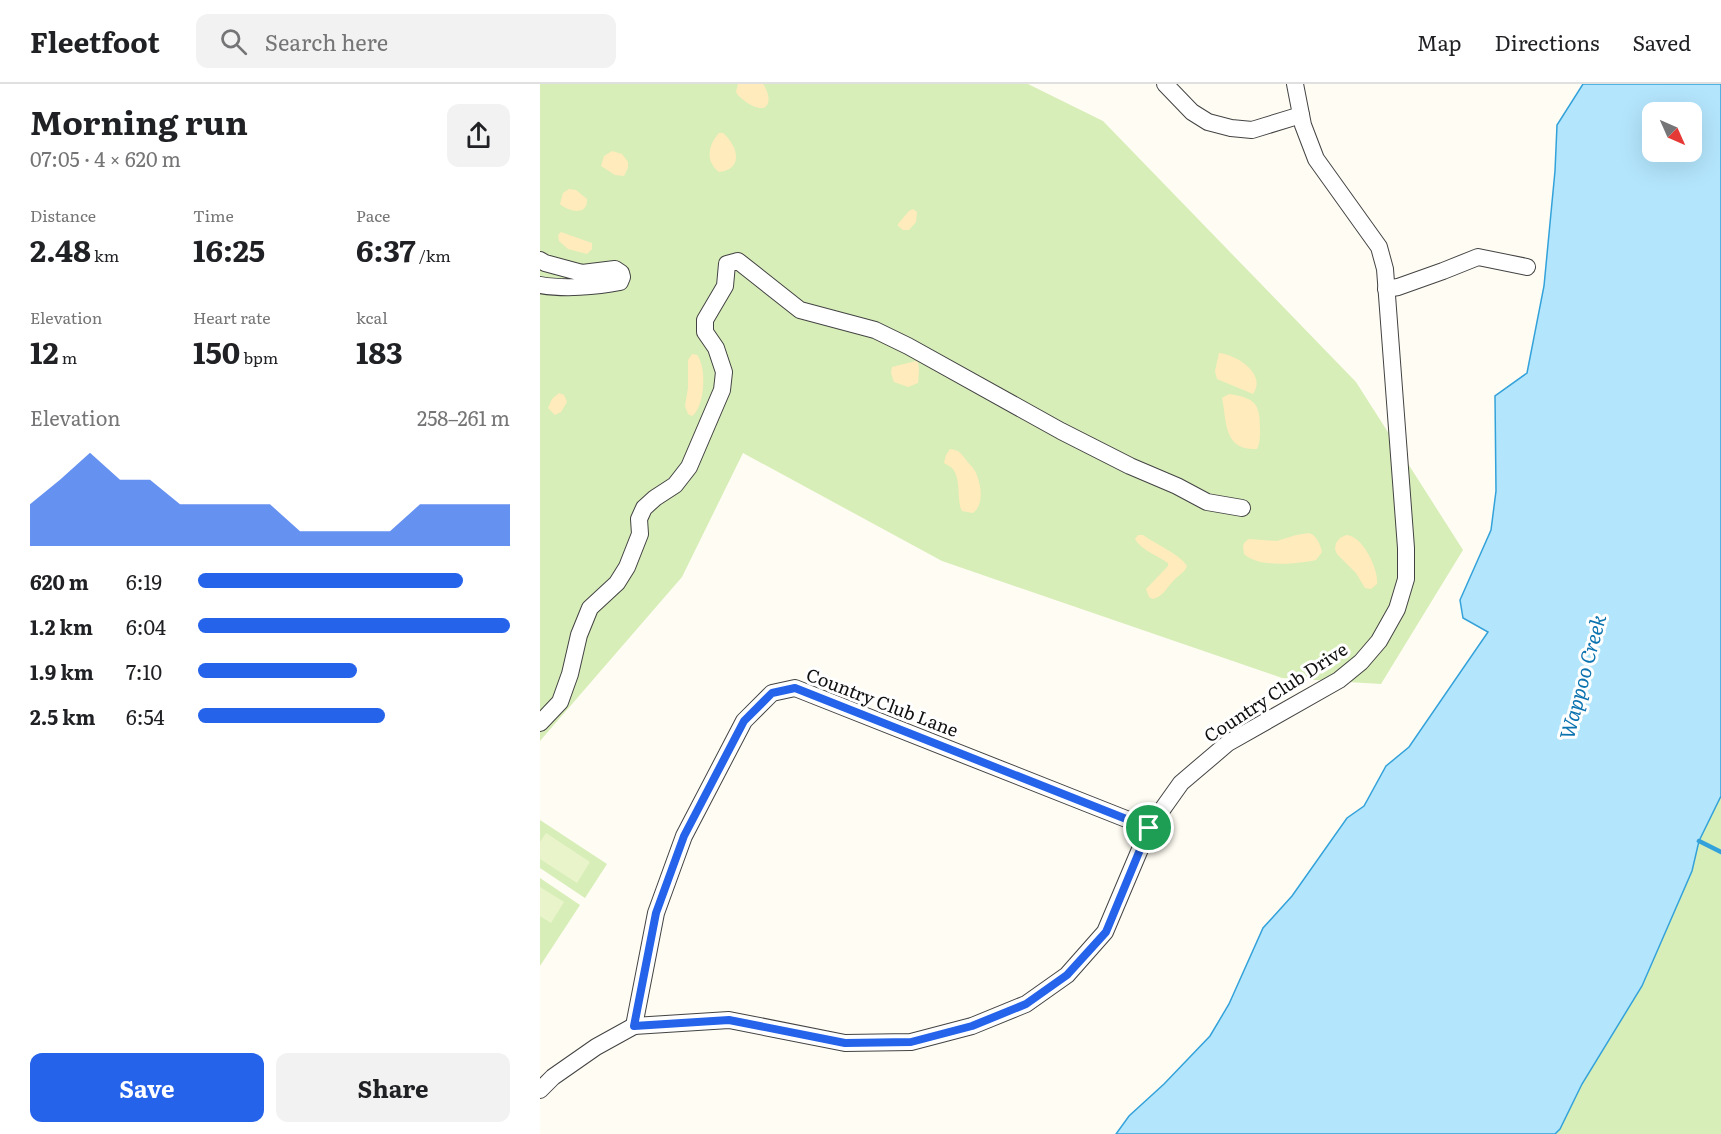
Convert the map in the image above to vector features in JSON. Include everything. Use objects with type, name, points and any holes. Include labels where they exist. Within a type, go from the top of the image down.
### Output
[{"type":"street","points":[[1165,84],[1192,112],[1208,122],[1231,128],[1252,130],[1301,115]]},
{"type":"street","name":"Country Club Drive","points":[[540,1090],[553,1077],[596,1047],[634,1026],[729,1020],[845,1043],[911,1042],[972,1026],[1026,1004],[1067,975],[1106,932],[1149,828],[1181,783],[1228,743],[1339,680],[1361,662],[1379,641],[1397,609],[1406,579],[1406,548],[1384,269],[1379,247],[1316,159],[1303,125],[1295,84]]},
{"type":"street","points":[[1386,289],[1443,272],[1478,257],[1527,267]]},
{"type":"street","points":[[540,260],[582,273],[615,269],[621,273],[622,277],[620,282],[606,285],[551,287],[540,285]]},
{"type":"street","points":[[540,723],[560,702],[570,674],[579,635],[590,608],[617,583],[627,567],[640,534],[639,519],[644,508],[675,486],[689,467],[722,390],[724,372],[717,348],[705,332],[705,320],[725,286],[727,264],[738,261],[800,310],[875,330],[1130,466],[1207,502],[1242,508]]},
{"type":"street","name":"Country Club Lane","points":[[634,1026],[656,913],[684,836],[744,721],[772,693],[795,688],[1149,828]]},
{"type":"green space","points":[[540,84],[1028,84],[1103,121],[1356,382],[1463,550],[1381,684],[1282,678],[942,561],[743,453],[682,577],[540,741]]},
{"type":"green space","points":[[1721,796],[1721,1134],[1555,1134],[1560,1129],[1582,1084],[1642,986],[1692,871],[1699,841]]},
{"type":"green space","points":[[540,820],[607,864],[585,898],[540,868]]},
{"type":"green space","points":[[546,833],[590,862],[577,883],[540,859],[540,842]]},
{"type":"green space","points":[[540,878],[580,905],[540,966]]},
{"type":"green space","points":[[540,887],[564,902],[551,923],[540,916]]},
{"type":"sand","points":[[738,84],[763,84],[768,96],[767,105],[758,108],[744,101],[736,92]]},
{"type":"sand","points":[[719,133],[723,133],[728,138],[736,156],[732,166],[719,172],[710,158],[710,148]]},
{"type":"sand","points":[[612,151],[622,154],[628,162],[624,176],[615,175],[601,166],[604,156]]},
{"type":"sand","points":[[569,189],[576,190],[587,199],[584,208],[577,211],[560,204],[563,193]]},
{"type":"sand","points":[[913,209],[917,212],[916,222],[909,230],[903,230],[898,224]]},
{"type":"sand","points":[[561,232],[592,243],[592,249],[587,254],[568,249],[559,241],[558,235]]},
{"type":"sand","points":[[1219,353],[1234,357],[1253,373],[1256,387],[1253,394],[1217,379],[1215,371]]},
{"type":"sand","points":[[692,354],[697,355],[700,361],[703,387],[700,404],[692,416],[688,414],[685,406],[688,388],[688,360]]},
{"type":"sand","points":[[916,361],[919,369],[918,383],[908,387],[894,382],[892,367]]},
{"type":"sand","points":[[559,393],[564,395],[567,402],[561,412],[555,415],[548,408],[552,399]]},
{"type":"sand","points":[[1229,394],[1251,400],[1255,404],[1260,421],[1257,449],[1246,448],[1232,440],[1226,425],[1222,398]]},
{"type":"sand","points":[[950,449],[961,454],[977,476],[980,499],[973,513],[962,511],[957,478],[951,467],[944,463]]},
{"type":"sand","points":[[1309,533],[1318,541],[1322,552],[1316,560],[1289,564],[1268,563],[1244,554],[1243,546],[1249,539],[1277,541]]},
{"type":"sand","points":[[1138,535],[1143,535],[1167,549],[1187,566],[1157,598],[1149,597],[1146,589],[1168,566],[1168,563],[1137,543],[1135,539]]},
{"type":"sand","points":[[1346,535],[1358,541],[1372,562],[1377,584],[1371,589],[1365,588],[1356,573],[1337,554],[1336,543]]},
{"type":"water","name":"Wappoo Creek","points":[[1583,84],[1721,84],[1721,796],[1699,841],[1692,871],[1642,986],[1582,1084],[1560,1129],[1555,1134],[1116,1134],[1129,1116],[1164,1084],[1210,1036],[1229,1004],[1263,928],[1292,896],[1347,818],[1364,806],[1386,766],[1409,747],[1488,632],[1463,618],[1460,600],[1491,530],[1496,491],[1495,396],[1527,373],[1544,286],[1557,125]]},
{"type":"waterway","points":[[1699,841],[1721,852]]},
{"type":"route","points":[[795,688],[1149,828],[1106,932],[1067,975],[1026,1004],[972,1026],[911,1042],[845,1043],[729,1020],[634,1026],[656,913],[684,836],[744,721],[772,693],[795,688]]}]
